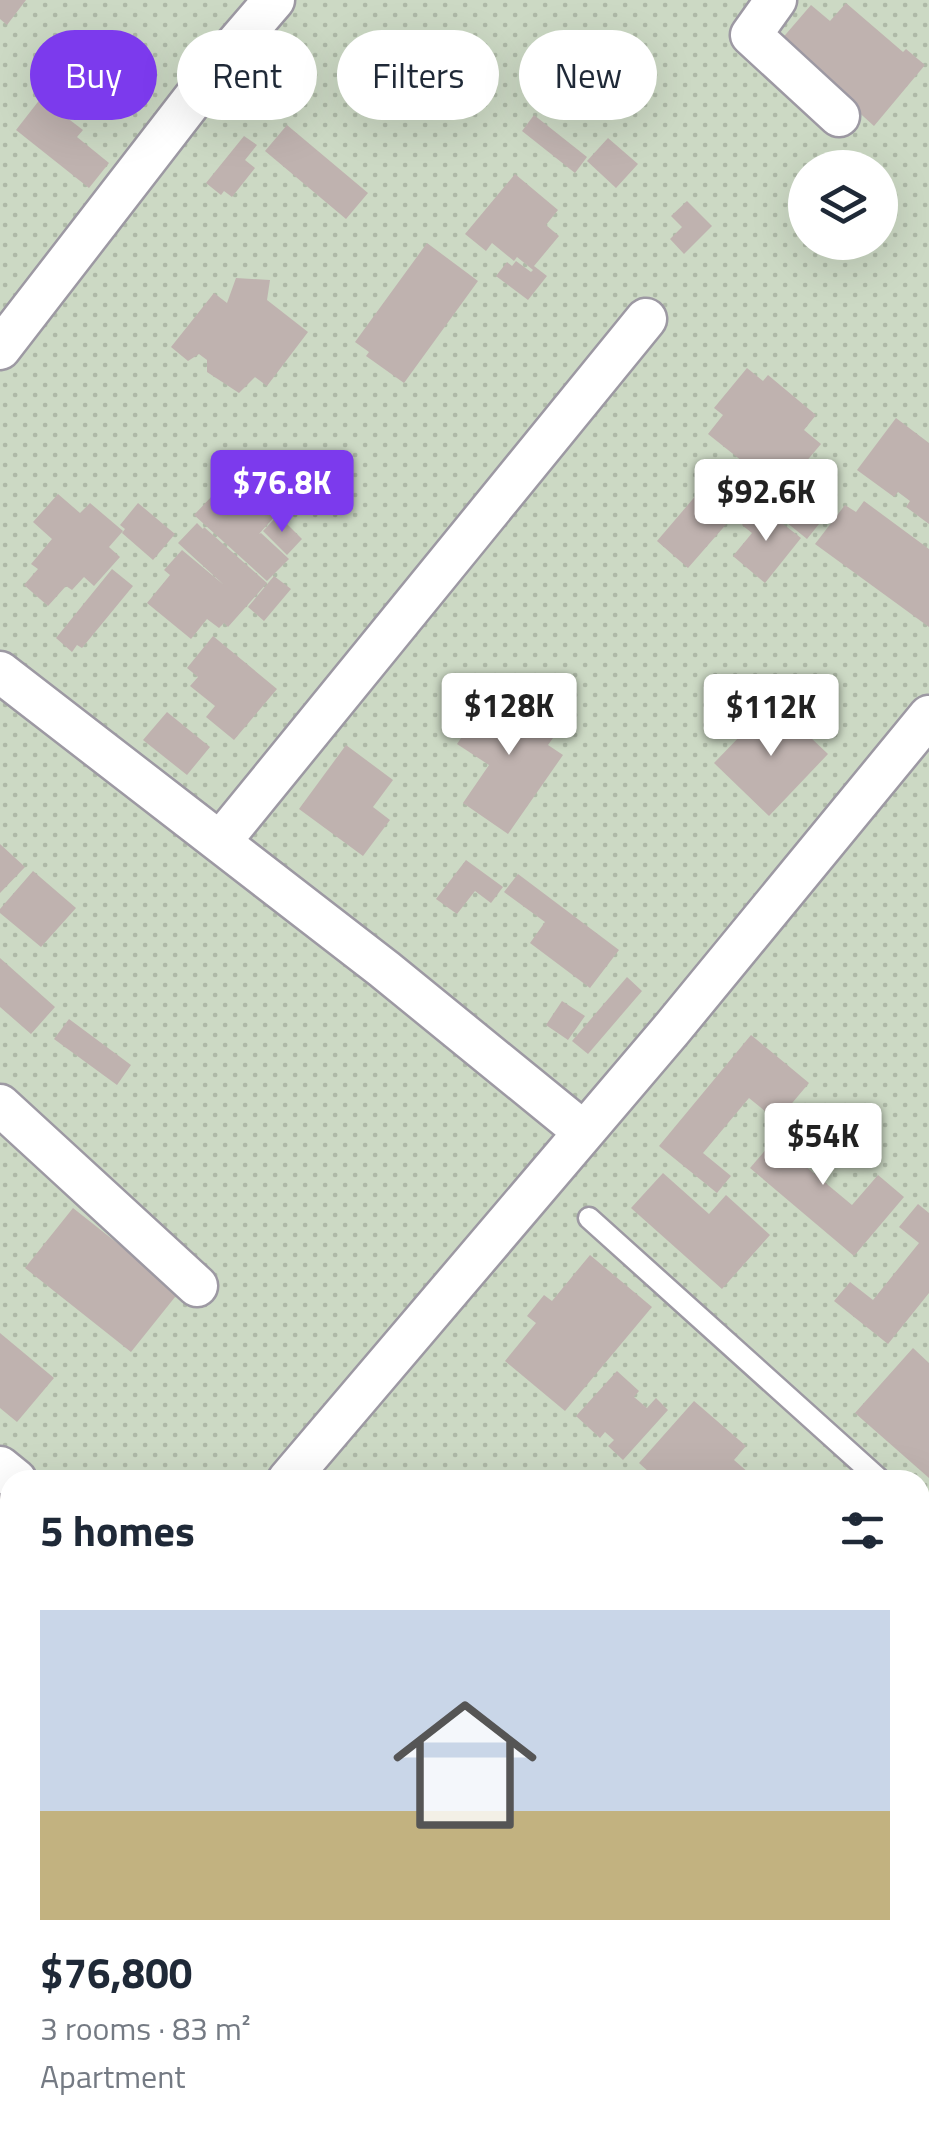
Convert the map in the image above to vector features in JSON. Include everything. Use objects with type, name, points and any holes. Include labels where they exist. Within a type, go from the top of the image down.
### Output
[{"type":"street","points":[[0,348],[274,0]]},
{"type":"street","points":[[776,0],[751,35],[840,116]]},
{"type":"street","points":[[220,842],[646,319]]},
{"type":"street","points":[[0,672],[384,969],[584,1132]]},
{"type":"street","points":[[297,1470],[584,1132],[929,716]]},
{"type":"street","points":[[0,1105],[197,1286]]},
{"type":"lane","points":[[590,1218],[869,1470]]},
{"type":"green space","points":[[0,0],[929,0],[929,1470],[0,1470]]},
{"type":"building","points":[[0,0],[26,0],[7,25],[0,19]]},
{"type":"building","points":[[846,3],[903,52],[906,49],[925,65],[874,126],[780,41],[811,5],[830,21]]},
{"type":"building","points":[[30,112],[30,120],[70,120],[83,130],[77,137],[109,163],[89,188],[16,130]]},
{"type":"building","points":[[530,120],[540,120],[587,157],[575,173],[522,131]]},
{"type":"building","points":[[287,125],[368,193],[346,219],[265,151]]},
{"type":"building","points":[[244,136],[257,145],[245,160],[255,168],[232,197],[224,191],[221,195],[206,183]]},
{"type":"building","points":[[608,138],[638,164],[616,188],[587,161]]},
{"type":"building","points":[[515,174],[558,210],[546,225],[559,236],[534,266],[547,276],[528,300],[496,276],[507,262],[512,266],[516,261],[533,270],[492,243],[486,251],[465,234]]},
{"type":"building","points":[[687,201],[712,226],[684,254],[670,239],[682,227],[671,216]]},
{"type":"building","points":[[427,243],[478,281],[404,383],[366,356],[369,352],[355,342]]},
{"type":"building","points":[[236,278],[270,280],[267,300],[308,332],[267,386],[255,377],[239,393],[207,372],[207,360],[199,354],[188,361],[171,347],[214,293],[227,303]]},
{"type":"building","points":[[747,368],[763,381],[768,375],[816,415],[804,430],[821,444],[794,476],[781,466],[775,473],[827,514],[807,539],[749,492],[762,477],[708,434],[723,415],[714,408]]},
{"type":"building","points":[[896,418],[929,443],[929,524],[906,507],[910,501],[898,492],[894,497],[857,470]]},
{"type":"building","points":[[232,475],[275,516],[259,534],[289,559],[267,581],[194,515]]},
{"type":"building","points":[[704,486],[736,513],[688,568],[657,541]]},
{"type":"building","points":[[58,494],[80,513],[90,503],[123,531],[109,547],[120,557],[94,586],[84,577],[72,590],[66,586],[48,606],[24,585],[38,569],[31,564],[52,539],[33,522]]},
{"type":"building","points":[[864,501],[929,549],[929,627],[815,544],[845,505],[856,512]]},
{"type":"building","points":[[138,503],[175,534],[153,560],[122,533],[125,529],[120,525]]},
{"type":"building","points":[[759,505],[801,538],[765,583],[733,556],[752,533],[742,525]]},
{"type":"building","points":[[278,515],[302,539],[287,555],[263,531]]},
{"type":"building","points":[[197,523],[267,583],[228,627],[224,623],[219,628],[207,619],[191,639],[147,603],[170,575],[164,570],[182,550],[224,585],[178,543]]},
{"type":"building","points":[[112,569],[133,586],[82,648],[77,645],[72,652],[56,638]]},
{"type":"building","points":[[274,576],[291,589],[264,621],[248,607]]},
{"type":"building","points":[[213,636],[277,689],[234,740],[206,717],[215,706],[190,686],[198,677],[187,668]]},
{"type":"building","points":[[497,685],[560,728],[548,745],[563,755],[508,834],[463,803],[489,765],[457,744]]},
{"type":"building","points":[[773,702],[828,754],[769,816],[714,763]]},
{"type":"building","points":[[167,712],[210,747],[187,775],[143,740]]},
{"type":"building","points":[[346,745],[393,780],[373,807],[390,820],[363,856],[299,809]]},
{"type":"building","points":[[0,844],[25,867],[0,893]]},
{"type":"building","points":[[466,860],[503,887],[491,903],[475,891],[457,914],[436,899]]},
{"type":"building","points":[[33,871],[76,908],[41,947],[0,913]]},
{"type":"building","points":[[518,874],[619,950],[590,988],[530,943],[545,922],[504,892]]},
{"type":"building","points":[[0,958],[55,1007],[31,1034],[0,1007]]},
{"type":"building","points":[[627,977],[642,991],[588,1054],[572,1041]]},
{"type":"building","points":[[562,1001],[585,1016],[568,1040],[546,1025]]},
{"type":"building","points":[[69,1019],[131,1065],[117,1085],[54,1039]]},
{"type":"building","points":[[751,1035],[809,1083],[777,1121],[749,1098],[703,1153],[731,1176],[717,1193],[659,1146]]},
{"type":"building","points":[[800,1110],[824,1130],[798,1160],[852,1205],[878,1175],[904,1197],[854,1256],[750,1168]]},
{"type":"building","points":[[663,1173],[709,1214],[726,1195],[770,1235],[722,1289],[631,1208]]},
{"type":"building","points":[[918,1204],[929,1213],[929,1293],[888,1344],[834,1301],[850,1282],[873,1300],[919,1243],[899,1227]]},
{"type":"building","points":[[73,1208],[179,1292],[131,1352],[25,1268]]},
{"type":"building","points":[[590,1255],[652,1307],[565,1411],[505,1361],[536,1323],[527,1316],[544,1295],[552,1301]]},
{"type":"building","points":[[0,1333],[54,1378],[17,1422],[0,1408]]},
{"type":"building","points":[[913,1348],[929,1363],[929,1470],[920,1470],[855,1413]]},
{"type":"building","points":[[617,1371],[639,1391],[634,1397],[647,1408],[656,1398],[668,1410],[623,1460],[608,1446],[614,1440],[605,1432],[600,1438],[576,1416]]},
{"type":"building","points":[[694,1401],[746,1446],[734,1460],[746,1470],[647,1470],[639,1463]]}]
